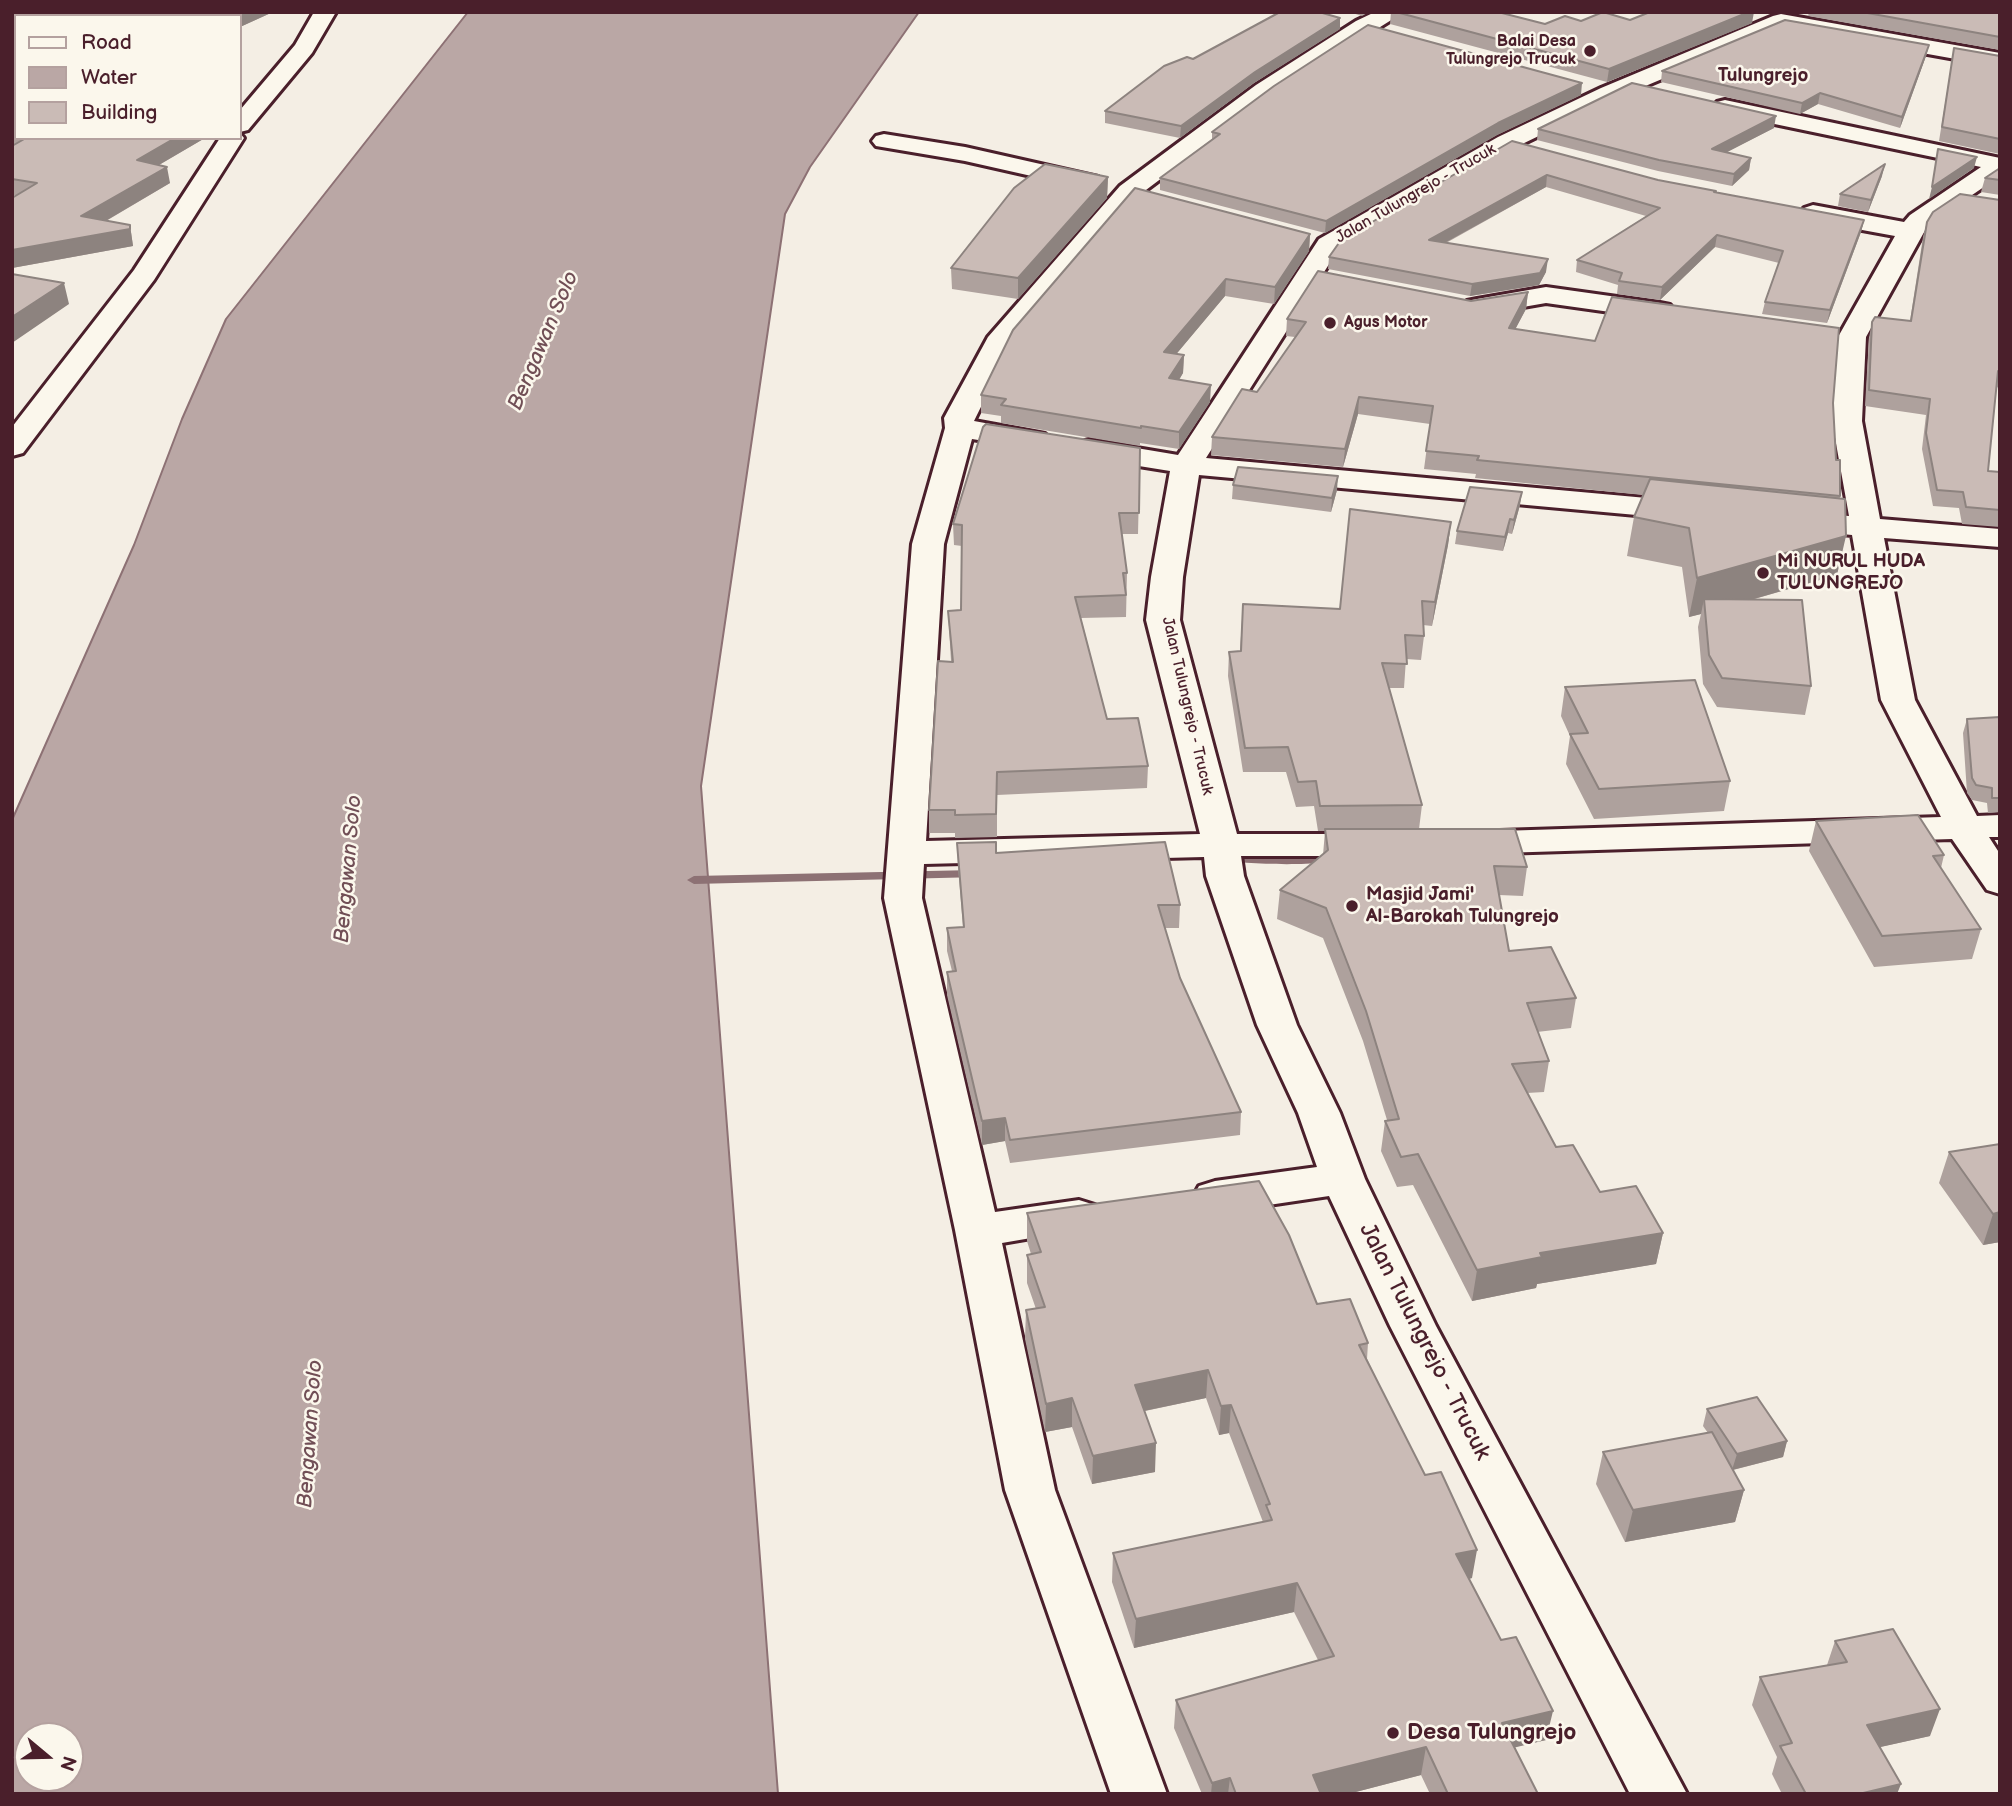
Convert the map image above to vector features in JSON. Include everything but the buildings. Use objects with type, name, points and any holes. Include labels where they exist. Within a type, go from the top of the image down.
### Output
[{"type":"street","points":[[242,123],[304,48],[325,12]]},
{"type":"street","points":[[1751,12],[1792,16],[2000,60]]},
{"type":"street","name":"Jalan Tulungrejo - Trucuk","points":[[1659,1794],[1419,1338],[1343,1179],[1319,1113],[1277,1024],[1223,861],[1163,620],[1167,577],[1186,466],[1328,245],[1607,88],[1792,16]]},
{"type":"street","points":[[1139,1794],[1030,1490],[977,1230],[903,898],[928,544],[960,428],[960,418],[998,342],[1142,195],[1264,90],[1372,23]]},
{"type":"street","points":[[1607,88],[1667,94]]},
{"type":"street","points":[[1706,103],[2000,164]]},
{"type":"street","points":[[12,447],[145,274],[231,140]]},
{"type":"street","points":[[884,141],[965,154],[1142,195]]},
{"type":"street","points":[[1507,142],[1545,154]]},
{"type":"street","points":[[2000,164],[1919,220],[1841,336],[1847,421],[1898,700],[1982,827],[2000,882]]},
{"type":"street","points":[[1950,198],[1987,204]]},
{"type":"street","points":[[1793,209],[1911,232]]},
{"type":"street","points":[[1301,238],[1328,245]]},
{"type":"street","points":[[1308,276],[1334,281]]},
{"type":"street","points":[[1454,304],[1483,307],[1546,295],[1686,315]]},
{"type":"street","points":[[960,428],[1186,466],[1719,513]]},
{"type":"street","points":[[1773,519],[1867,529],[2000,538]]},
{"type":"street","points":[[906,853],[1223,861],[1421,844],[1982,827]]},
{"type":"street","points":[[1180,1202],[1343,1179]]},
{"type":"street","points":[[977,1230],[1112,1211]]},
{"type":"water","name":"Bengawan Solo","points":[[468,12],[919,12],[810,167],[785,214],[701,786],[778,1794],[12,1794],[12,820],[134,545],[182,419],[226,319]]},
{"type":"waterway","points":[[1225,857],[1292,860],[1337,857]]},
{"type":"waterway","points":[[694,880],[975,874]]},
{"type":"place","name":"Balai Desa Tulungrejo Trucuk","points":[[1590,51]]},
{"type":"place","name":"Agus Motor","points":[[1330,323]]},
{"type":"place","name":"Mi NURUL HUDA TULUNGREJO","points":[[1763,573]]},
{"type":"place","name":"Masjid Jami' Al-Barokah Tulungrejo","points":[[1352,906]]},
{"type":"place","name":"Desa Tulungrejo","points":[[1393,1733]]},
{"type":"district","name":"Tulungrejo","points":[[1763,76]]}]
